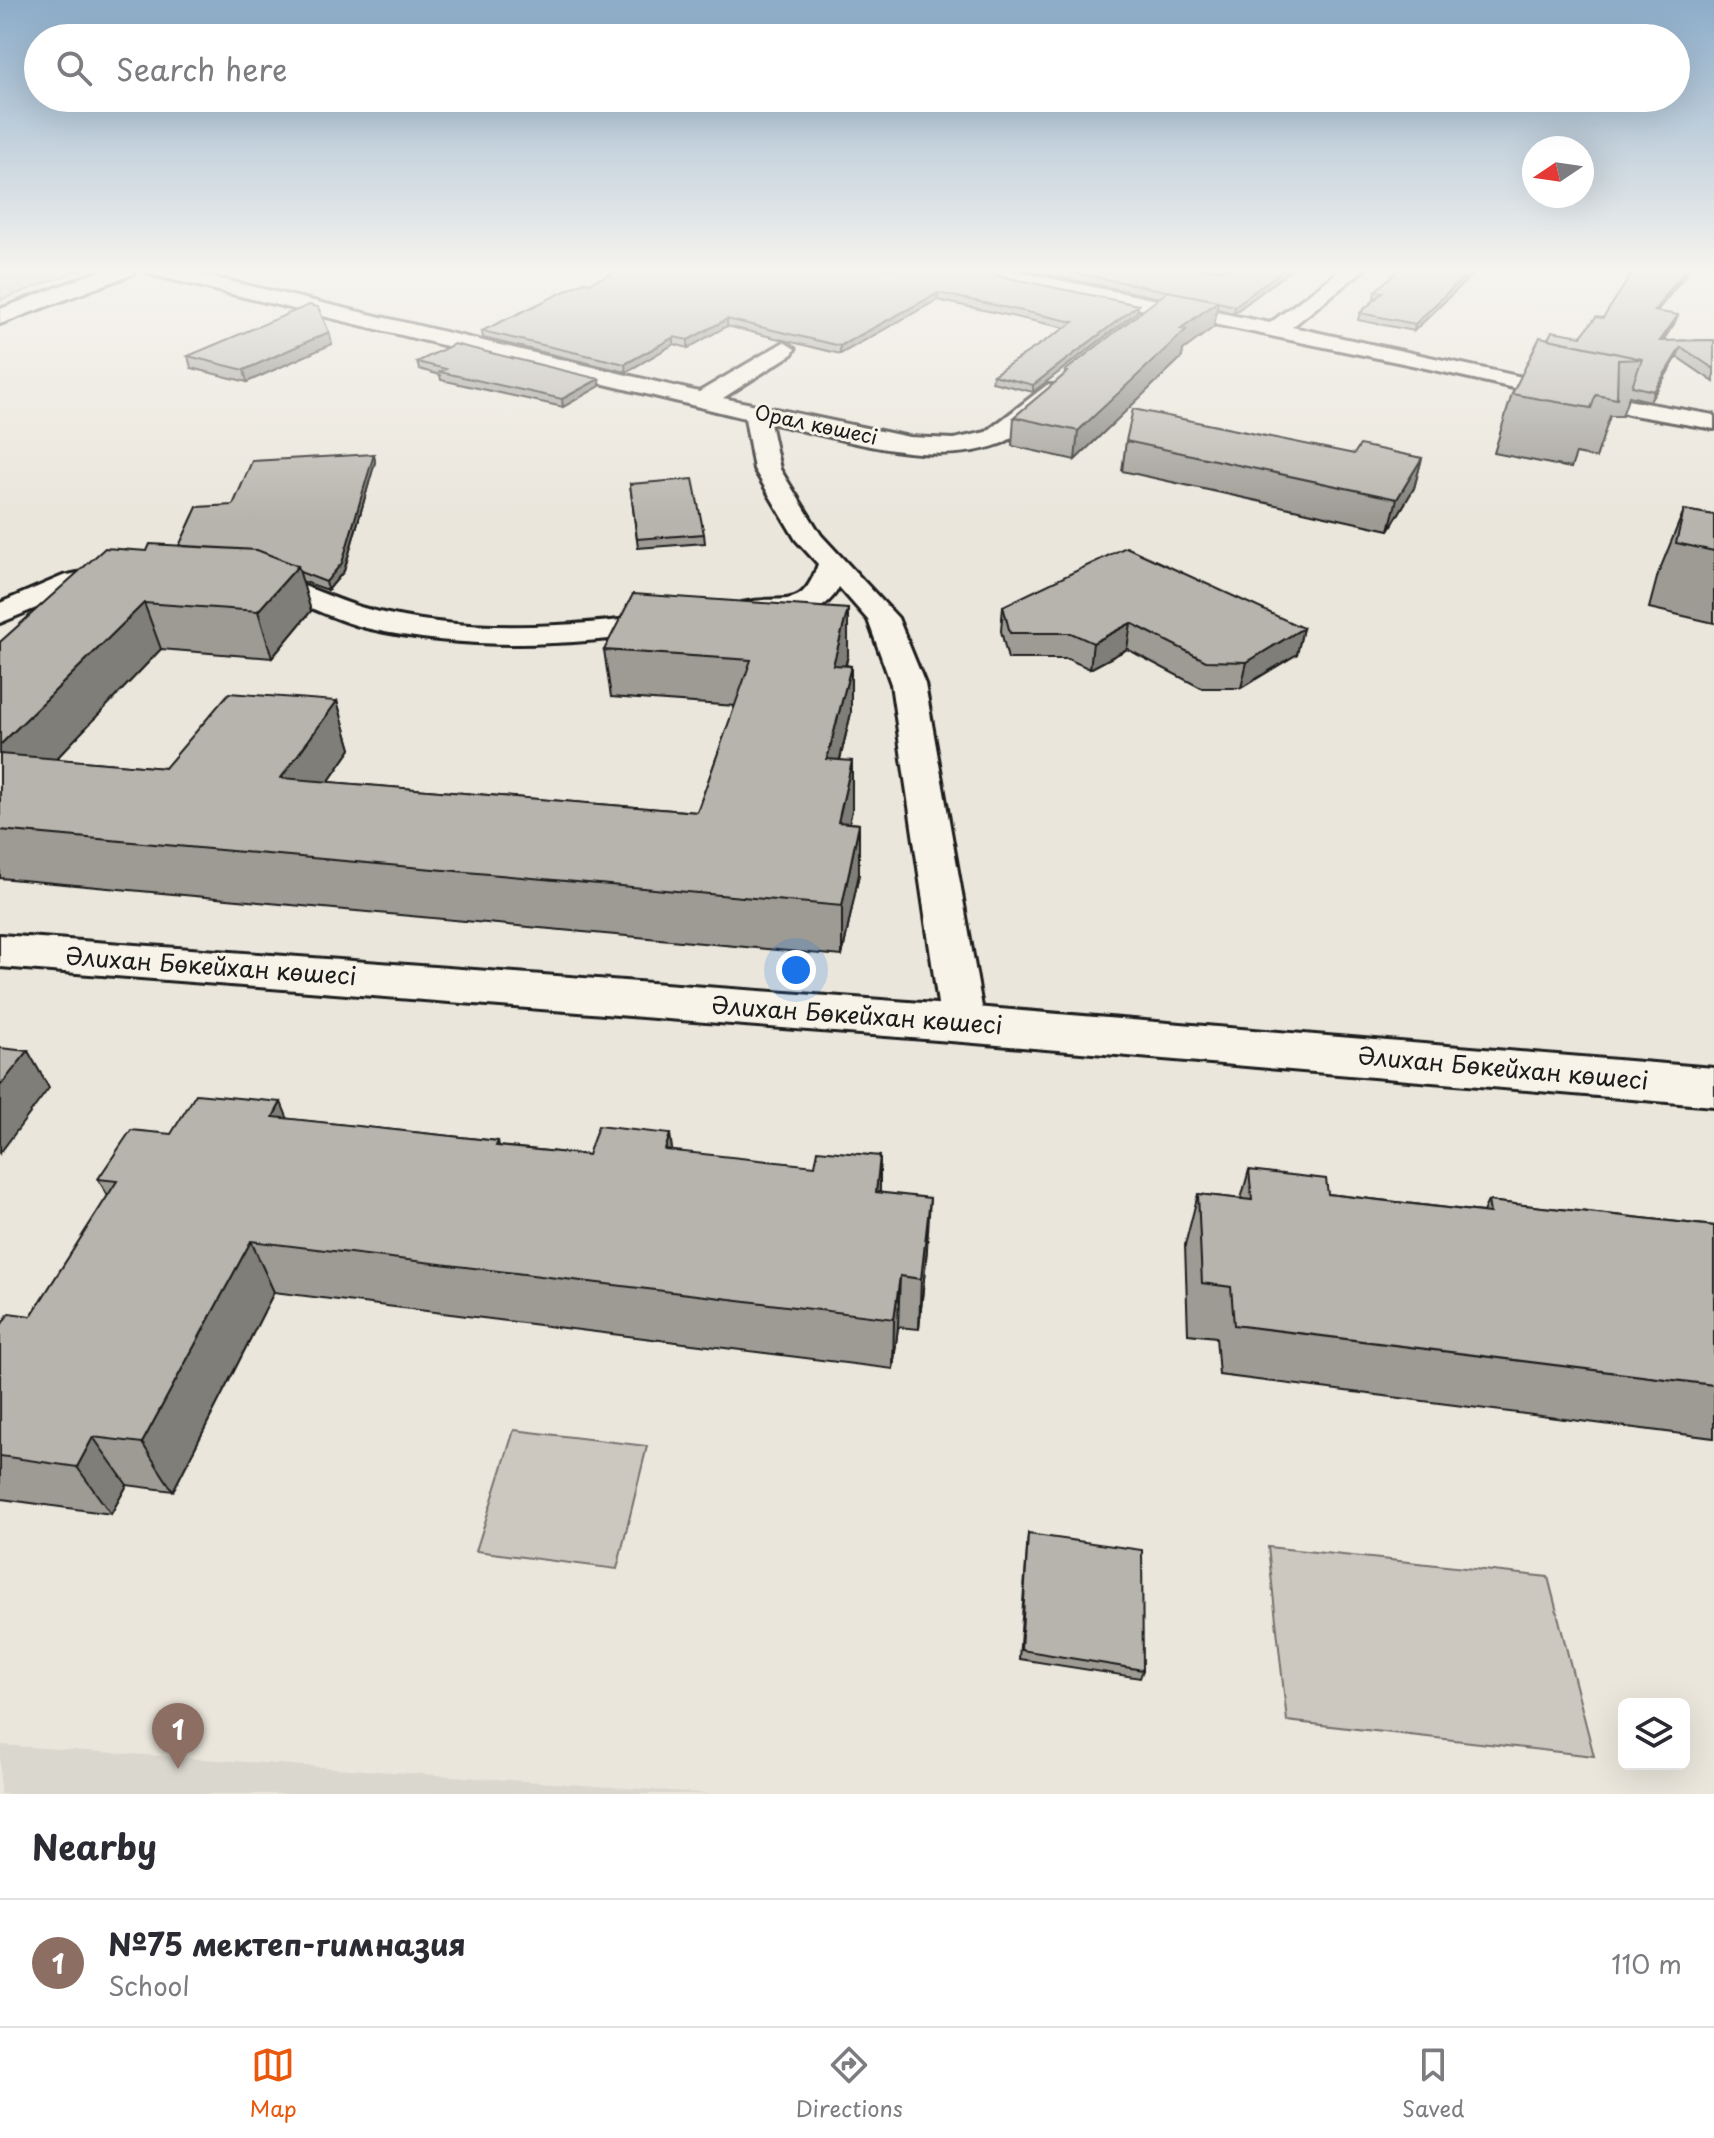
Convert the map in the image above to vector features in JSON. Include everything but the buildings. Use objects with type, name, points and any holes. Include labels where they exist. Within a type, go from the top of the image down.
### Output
[{"type":"street","name":"Орал көшесі","points":[[504,353],[756,413],[909,445],[954,447],[994,438],[1079,371]]},
{"type":"street","points":[[703,400],[778,353]]},
{"type":"street","points":[[1375,353],[1633,408],[1714,422]]},
{"type":"street","points":[[756,413],[787,458],[810,540],[883,618],[908,684],[963,1024]]},
{"type":"street","points":[[787,458],[864,435]]},
{"type":"street","points":[[727,614],[808,606],[825,591],[833,562]]},
{"type":"street","points":[[0,614],[74,582],[117,574],[133,575]]},
{"type":"street","points":[[228,580],[276,583],[364,618],[446,632],[568,634],[696,619]]},
{"type":"street","name":"Әлихан Бөкейхан көшесі","points":[[0,951],[963,1024],[1714,1087]]},
{"type":"shaded area","points":[[514,1430],[647,1446],[617,1569],[476,1551]]},
{"type":"shaded area","points":[[1268,1547],[1548,1577],[1594,1756],[1287,1721]]},
{"type":"shaded area","points":[[0,1745],[712,1794],[0,1794]]},
{"type":"place","name":"№75 мектеп-гимназия","points":[[178,1769]]}]
